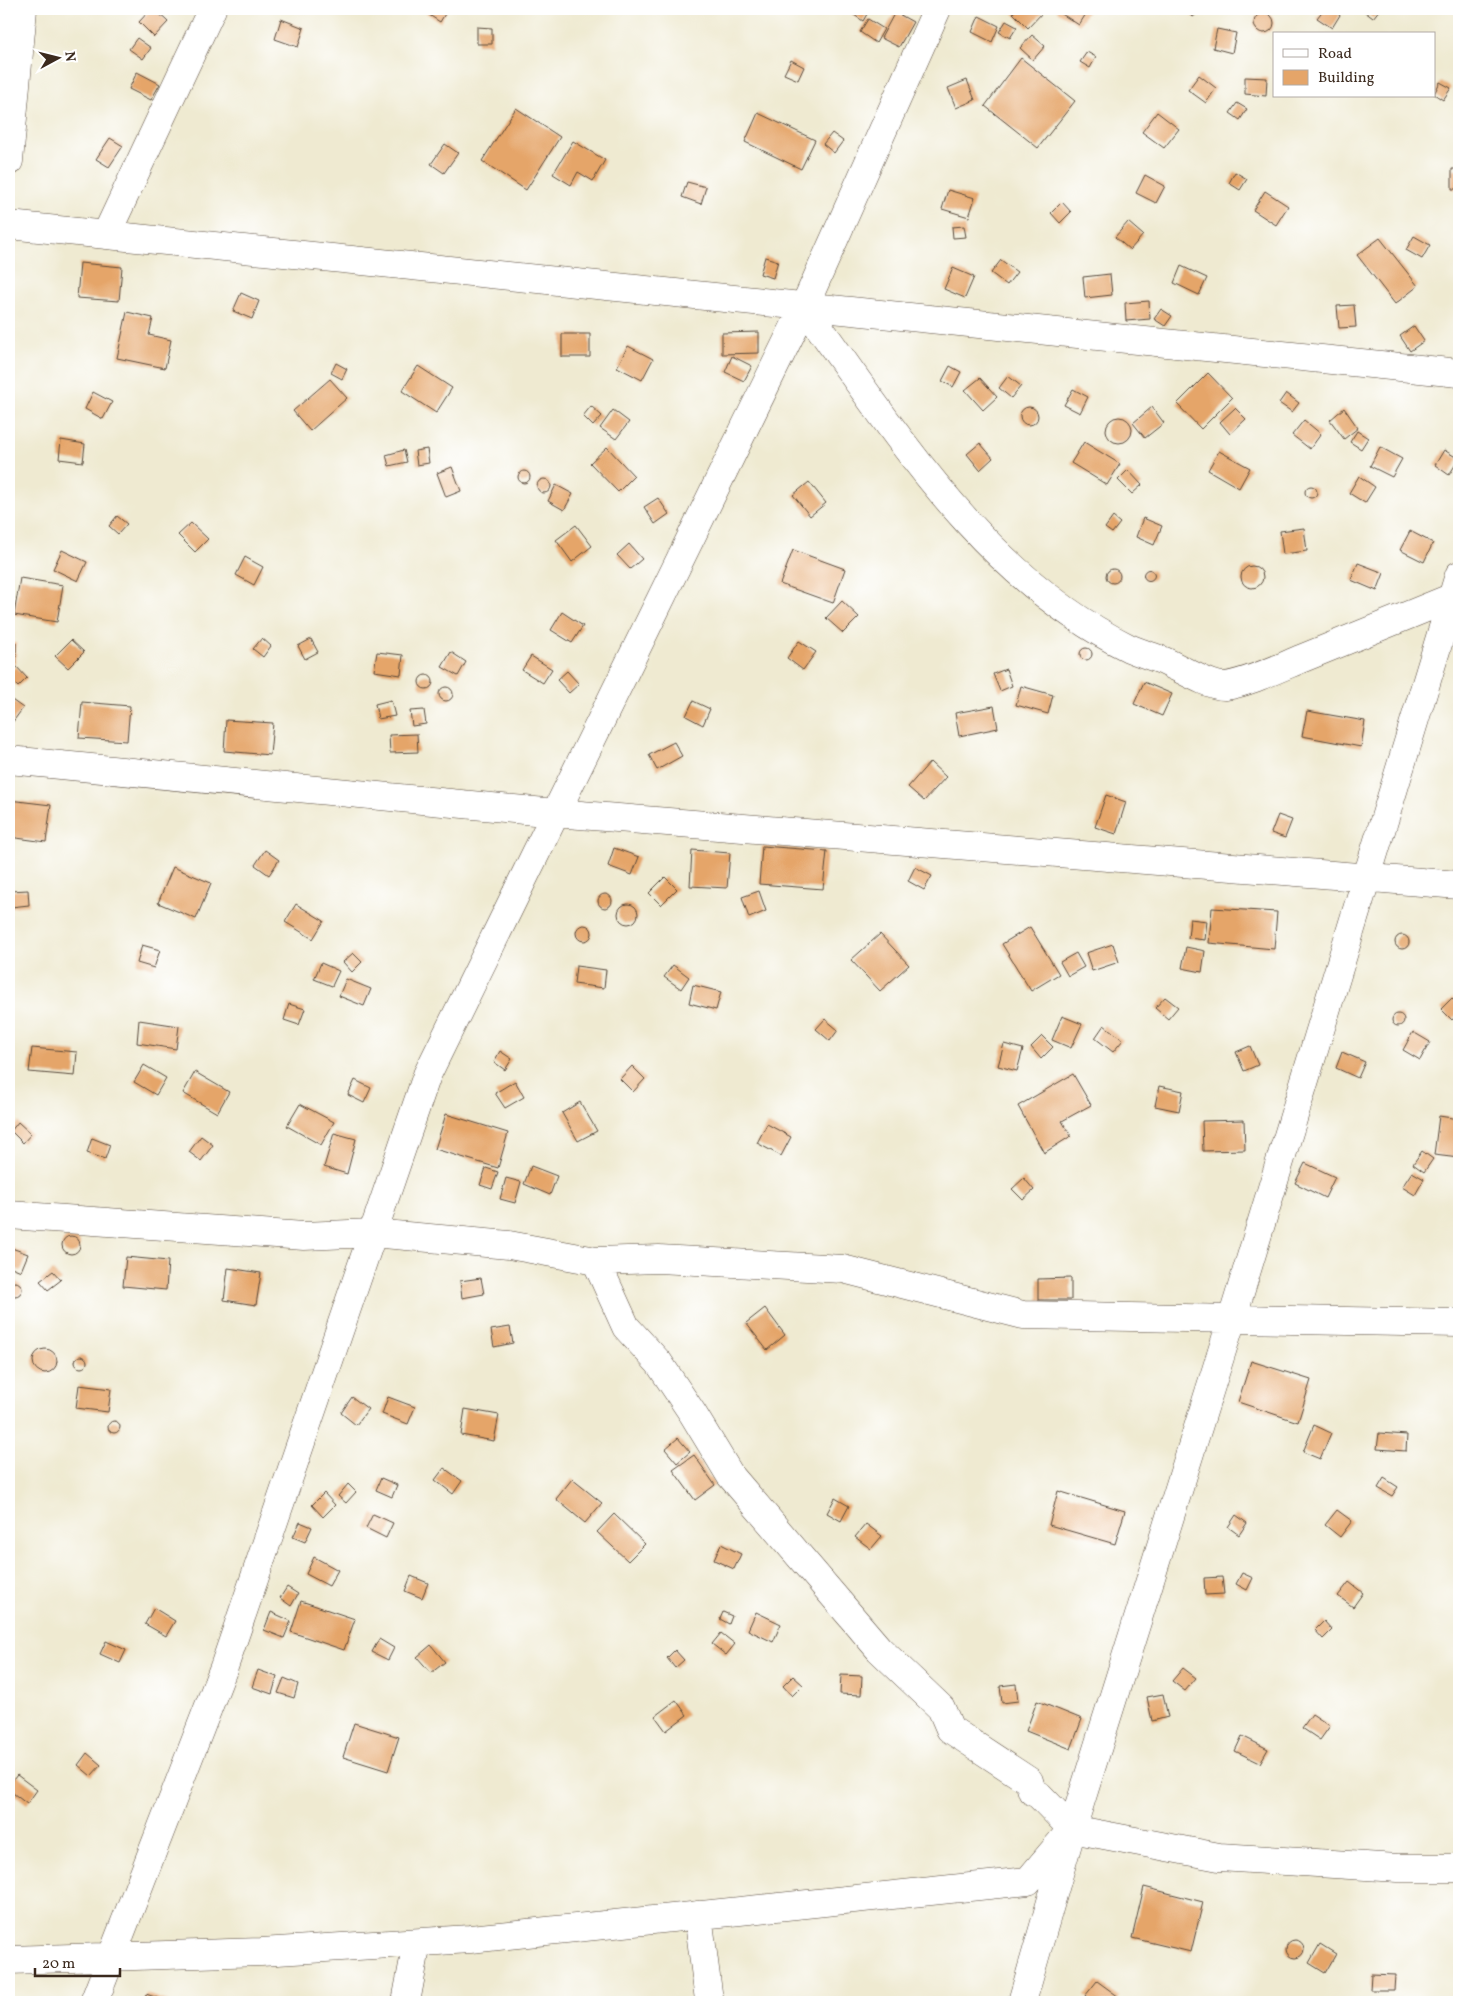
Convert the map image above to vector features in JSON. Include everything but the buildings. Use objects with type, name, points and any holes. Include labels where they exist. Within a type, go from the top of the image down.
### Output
[{"type":"street","points":[[9,161],[23,9]]},
{"type":"street","points":[[106,235],[212,9]]},
{"type":"street","points":[[94,2002],[224,1667],[427,1075],[804,306],[937,9]]},
{"type":"street","points":[[9,225],[1459,373]]},
{"type":"street","points":[[804,306],[935,486],[986,542],[1034,586],[1060,606],[1129,648],[1165,662],[1193,676],[1223,686],[1265,674],[1456,586]]},
{"type":"street","points":[[1022,2002],[1072,1829],[1232,1319],[1456,586]]},
{"type":"street","points":[[9,760],[555,814],[1459,885]]},
{"type":"street","points":[[9,1216],[304,1236],[372,1233],[510,1245],[596,1261],[659,1259],[844,1269],[1023,1315],[1459,1323]]},
{"type":"street","points":[[596,1261],[626,1327],[659,1363],[730,1475],[879,1649],[940,1708],[950,1729],[1029,1781],[1032,1791],[1039,1795],[1072,1829],[1218,1857],[1398,1868],[1459,1868]]},
{"type":"street","points":[[9,1960],[261,1952],[417,1942],[1028,1881],[1072,1829]]},
{"type":"street","points":[[698,1915],[709,2001]]},
{"type":"street","points":[[406,2002],[417,1942]]}]
